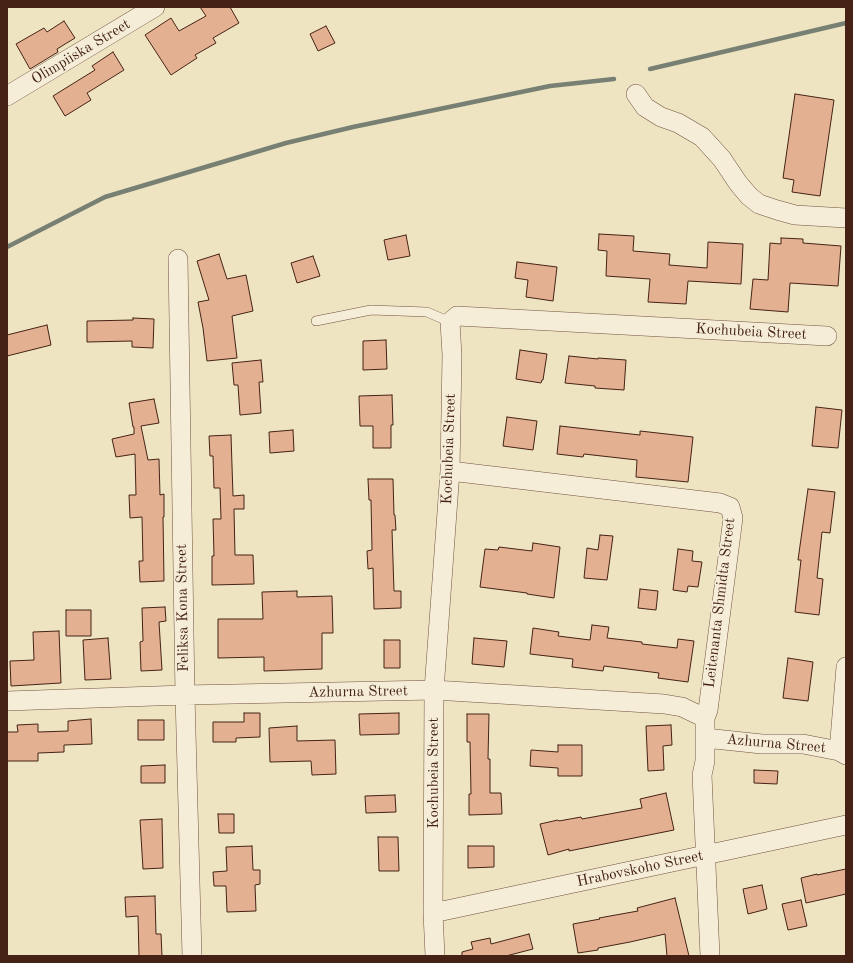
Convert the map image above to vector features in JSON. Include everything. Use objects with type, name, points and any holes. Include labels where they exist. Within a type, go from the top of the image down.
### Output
[{"type":"street","name":"Olimpiiska Street","points":[[7,96],[155,7]]},
{"type":"street","points":[[636,94],[645,107],[661,117],[678,123],[702,137],[722,159],[738,183],[749,196],[759,204],[795,215],[846,218]]},
{"type":"street","name":"Feliksa Kona Street","points":[[178,259],[185,695],[192,956]]},
{"type":"street","name":"Kochubeia Street","points":[[435,956],[433,913],[434,690],[450,471],[452,355],[450,322],[456,316],[827,336]]},
{"type":"street","name":"Leitenanta Shmidta Street","points":[[450,471],[720,503],[730,507],[733,518],[708,710],[705,718],[705,761],[702,775],[710,956]]},
{"type":"street","points":[[842,753],[846,667]]},
{"type":"street","name":"Azhurna Street","points":[[7,701],[185,695],[434,690],[664,704],[682,706],[705,718]]},
{"type":"street","name":"Azhurna Street","points":[[705,738],[762,744],[803,744],[842,753]]},
{"type":"street","name":"Hrabovskoho Street","points":[[433,913],[846,825]]},
{"type":"lane","points":[[316,321],[371,310],[427,312],[450,322]]},
{"type":"building","points":[[200,7],[230,7],[239,23],[213,38],[216,43],[195,55],[197,58],[171,75],[145,35],[171,18],[179,31],[206,16]]},
{"type":"building","points":[[64,21],[75,38],[57,49],[58,52],[30,69],[16,44],[44,28],[47,32]]},
{"type":"building","points":[[326,26],[335,43],[318,51],[310,34]]},
{"type":"building","points":[[113,52],[124,70],[87,93],[91,100],[65,116],[53,96],[95,70],[92,66]]},
{"type":"building","points":[[795,94],[834,100],[820,196],[792,192],[794,180],[783,178]]},
{"type":"building","points":[[599,234],[634,236],[633,251],[670,254],[669,265],[707,268],[708,242],[743,244],[741,284],[688,281],[686,304],[648,302],[650,279],[606,276],[607,251],[598,250]]},
{"type":"building","points":[[406,235],[410,256],[388,260],[384,240]]},
{"type":"building","points":[[781,238],[803,239],[803,243],[841,246],[838,286],[790,283],[788,312],[750,309],[753,279],[768,280],[770,243],[781,244]]},
{"type":"building","points":[[219,254],[227,279],[246,275],[253,311],[232,316],[237,358],[207,361],[198,302],[209,300],[197,261]]},
{"type":"building","points":[[313,256],[320,276],[297,283],[291,263]]},
{"type":"building","points":[[517,262],[557,267],[553,301],[526,297],[528,280],[515,278]]},
{"type":"building","points":[[133,318],[154,319],[153,348],[132,347],[132,341],[87,342],[87,321],[133,320]]},
{"type":"building","points":[[47,325],[51,345],[7,356],[7,335]]},
{"type":"building","points":[[386,340],[387,369],[363,370],[363,341]]},
{"type":"building","points":[[520,350],[547,354],[543,380],[541,383],[516,379]]},
{"type":"building","points":[[569,356],[626,360],[624,390],[595,388],[595,386],[565,383]]},
{"type":"building","points":[[261,360],[263,382],[259,382],[261,413],[240,415],[238,385],[234,385],[232,363]]},
{"type":"building","points":[[392,395],[393,425],[391,425],[391,448],[373,448],[373,426],[360,426],[359,396]]},
{"type":"building","points":[[154,399],[159,423],[141,426],[148,460],[159,459],[160,495],[164,494],[164,581],[140,582],[139,561],[143,561],[142,517],[130,518],[129,495],[136,495],[135,454],[116,457],[112,439],[134,434],[129,403]]},
{"type":"building","points":[[816,407],[842,410],[838,448],[812,446]]},
{"type":"building","points":[[507,417],[537,421],[533,450],[503,446]]},
{"type":"building","points":[[560,426],[640,435],[640,431],[693,437],[688,482],[636,477],[637,460],[584,454],[583,457],[557,454]]},
{"type":"building","points":[[293,430],[294,451],[270,453],[269,432]]},
{"type":"building","points":[[231,435],[233,496],[244,495],[244,509],[234,509],[235,555],[253,555],[254,584],[212,585],[212,556],[214,556],[213,519],[221,519],[220,488],[214,488],[213,456],[210,456],[209,436]]},
{"type":"building","points":[[368,479],[393,479],[396,530],[392,530],[394,591],[401,591],[401,608],[374,609],[373,568],[368,569],[367,551],[372,550],[371,500],[369,500]]},
{"type":"building","points":[[808,489],[835,492],[830,533],[822,532],[817,578],[823,579],[819,615],[795,612],[801,560],[798,560]]},
{"type":"building","points":[[600,535],[613,536],[607,580],[584,578],[587,548],[598,550]]},
{"type":"building","points":[[533,543],[560,547],[554,598],[480,587],[485,549],[498,550],[499,547],[532,551]]},
{"type":"building","points":[[678,549],[693,551],[692,561],[702,562],[698,587],[688,586],[687,592],[673,590]]},
{"type":"building","points":[[640,589],[658,591],[656,610],[638,608]]},
{"type":"building","points":[[297,591],[297,597],[332,596],[333,633],[322,633],[322,669],[264,671],[264,657],[218,658],[218,619],[263,619],[262,592]]},
{"type":"building","points":[[165,607],[166,621],[159,622],[162,670],[141,671],[140,642],[143,641],[142,608]]},
{"type":"building","points":[[66,610],[91,610],[91,636],[66,636]]},
{"type":"building","points":[[592,625],[609,627],[607,638],[642,642],[642,644],[677,648],[678,639],[694,641],[688,682],[658,678],[659,673],[604,666],[603,671],[572,667],[573,659],[530,654],[533,628],[559,632],[558,636],[590,640]]},
{"type":"building","points":[[59,631],[61,683],[11,686],[10,661],[34,660],[33,632]]},
{"type":"building","points":[[108,638],[111,679],[85,680],[83,640]]},
{"type":"building","points":[[474,638],[507,641],[504,667],[472,664]]},
{"type":"building","points":[[384,640],[400,640],[400,668],[384,668]]},
{"type":"building","points":[[788,658],[813,662],[808,701],[783,698]]},
{"type":"building","points":[[244,713],[260,713],[260,737],[236,738],[236,742],[213,742],[213,722],[244,722]]},
{"type":"building","points":[[399,713],[399,734],[360,735],[359,714]]},
{"type":"building","points":[[467,714],[489,714],[488,759],[490,759],[490,793],[501,793],[502,814],[469,815],[469,794],[471,794],[470,742],[467,742]]},
{"type":"building","points":[[91,719],[92,744],[64,745],[64,752],[38,753],[38,761],[7,761],[7,732],[18,732],[17,725],[38,724],[38,732],[68,731],[68,721]]},
{"type":"building","points":[[138,720],[164,720],[164,740],[138,740]]},
{"type":"building","points":[[671,725],[672,745],[663,746],[664,770],[648,771],[646,726]]},
{"type":"building","points":[[297,726],[297,741],[335,740],[336,774],[312,775],[311,761],[270,762],[269,728]]},
{"type":"building","points":[[558,745],[582,745],[582,776],[558,776],[558,768],[530,766],[531,750],[558,752]]},
{"type":"building","points":[[165,765],[165,783],[141,783],[141,766]]},
{"type":"building","points":[[754,770],[778,771],[777,784],[754,783]]},
{"type":"building","points":[[666,793],[674,830],[569,851],[569,849],[548,855],[540,824],[581,817],[582,819],[642,808],[640,799]]},
{"type":"building","points":[[395,795],[396,812],[366,813],[365,796]]},
{"type":"building","points":[[218,814],[234,814],[234,833],[219,833]]},
{"type":"building","points":[[162,819],[163,868],[143,869],[140,820]]},
{"type":"building","points":[[378,837],[398,837],[399,871],[379,871]]},
{"type":"building","points":[[252,846],[253,870],[260,870],[260,884],[255,885],[256,911],[227,912],[226,886],[214,886],[213,872],[227,871],[226,847]]},
{"type":"building","points":[[468,846],[494,846],[494,867],[468,868]]},
{"type":"building","points":[[846,869],[846,894],[806,903],[801,878]]},
{"type":"building","points":[[762,885],[767,909],[748,914],[743,889]]},
{"type":"building","points":[[155,896],[156,934],[161,934],[162,956],[139,956],[138,916],[126,917],[125,897]]},
{"type":"building","points":[[675,898],[689,956],[667,956],[665,934],[598,948],[598,950],[578,953],[573,924],[638,911],[637,908]]},
{"type":"building","points":[[801,900],[807,926],[788,930],[782,904]]},
{"type":"building","points":[[529,934],[533,949],[506,956],[462,956],[462,952],[473,949],[471,942],[490,938],[491,944]]},
{"type":"waterway","points":[[650,69],[846,23]]},
{"type":"waterway","points":[[7,247],[105,197],[286,143],[353,127],[550,86],[614,79]]}]
